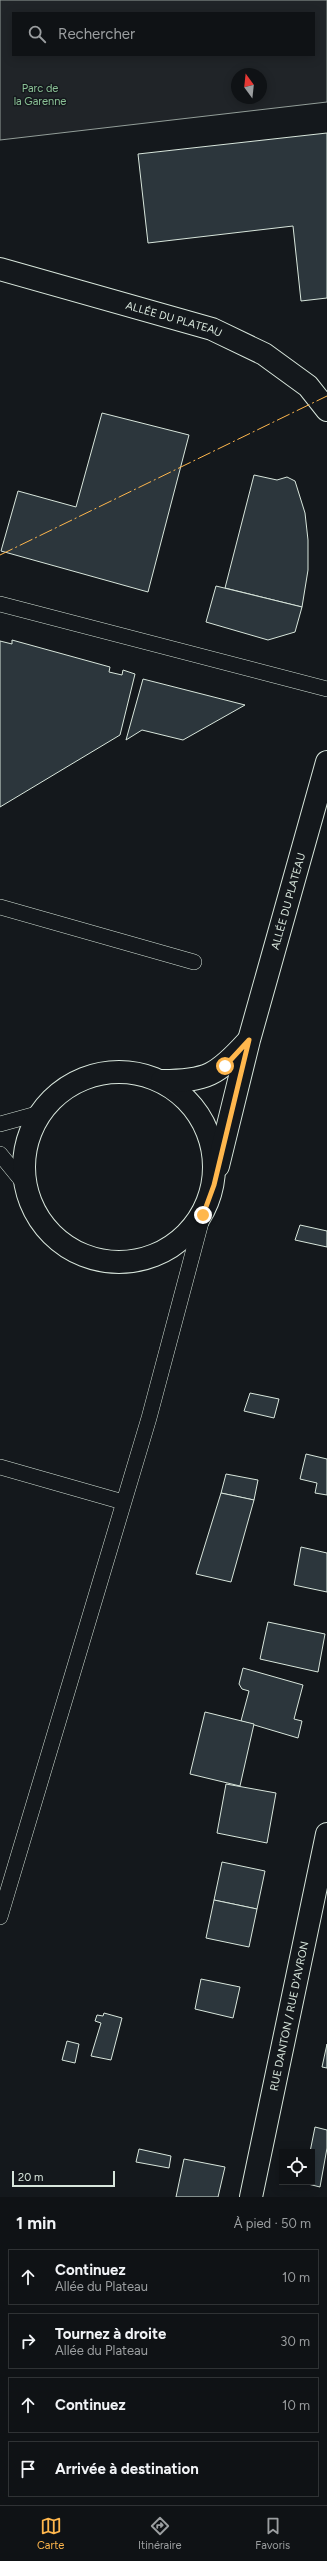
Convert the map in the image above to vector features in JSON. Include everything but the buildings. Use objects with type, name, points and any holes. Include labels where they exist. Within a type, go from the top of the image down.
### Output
[{"type":"street","name":"ALLÉE DU PLATEAU","points":[[0,269],[212,330],[269,358],[308,386],[327,410]]},
{"type":"street","name":"ALLÉE DU PLATEAU","points":[[214,1185],[249,1040],[327,762]]},
{"type":"street","name":"ALLÉE DU PLATEAU","points":[[162,1081],[193,1081],[225,1066],[249,1040]]},
{"type":"street","points":[[105,1073],[134,1073],[162,1081],[186,1099],[204,1122],[214,1152],[214,1185],[203,1215],[182,1240],[153,1257],[121,1263],[88,1258],[59,1242],[38,1217],[26,1186],[21,1159],[27,1135],[40,1113],[53,1099],[77,1082],[105,1073]]},
{"type":"street","name":"RUE DANTON / RUE D'AVRON","points":[[251,2197],[327,1834]]},
{"type":"lane","points":[[0,604],[327,690]]},
{"type":"lane","points":[[0,907],[194,962]]},
{"type":"lane","points":[[0,1124],[40,1113]]},
{"type":"lane","points":[[0,1154],[26,1186]]},
{"type":"lane","points":[[0,1916],[149,1418],[203,1215]]},
{"type":"lane","points":[[0,1467],[123,1502]]},
{"type":"green space","name":"Parc de la Garenne","points":[[0,0],[327,0],[327,102],[0,140]]},
{"type":"power","points":[[0,555],[327,396]]},
{"type":"route","points":[[203,1215],[214,1185],[249,1040],[225,1066]]}]
